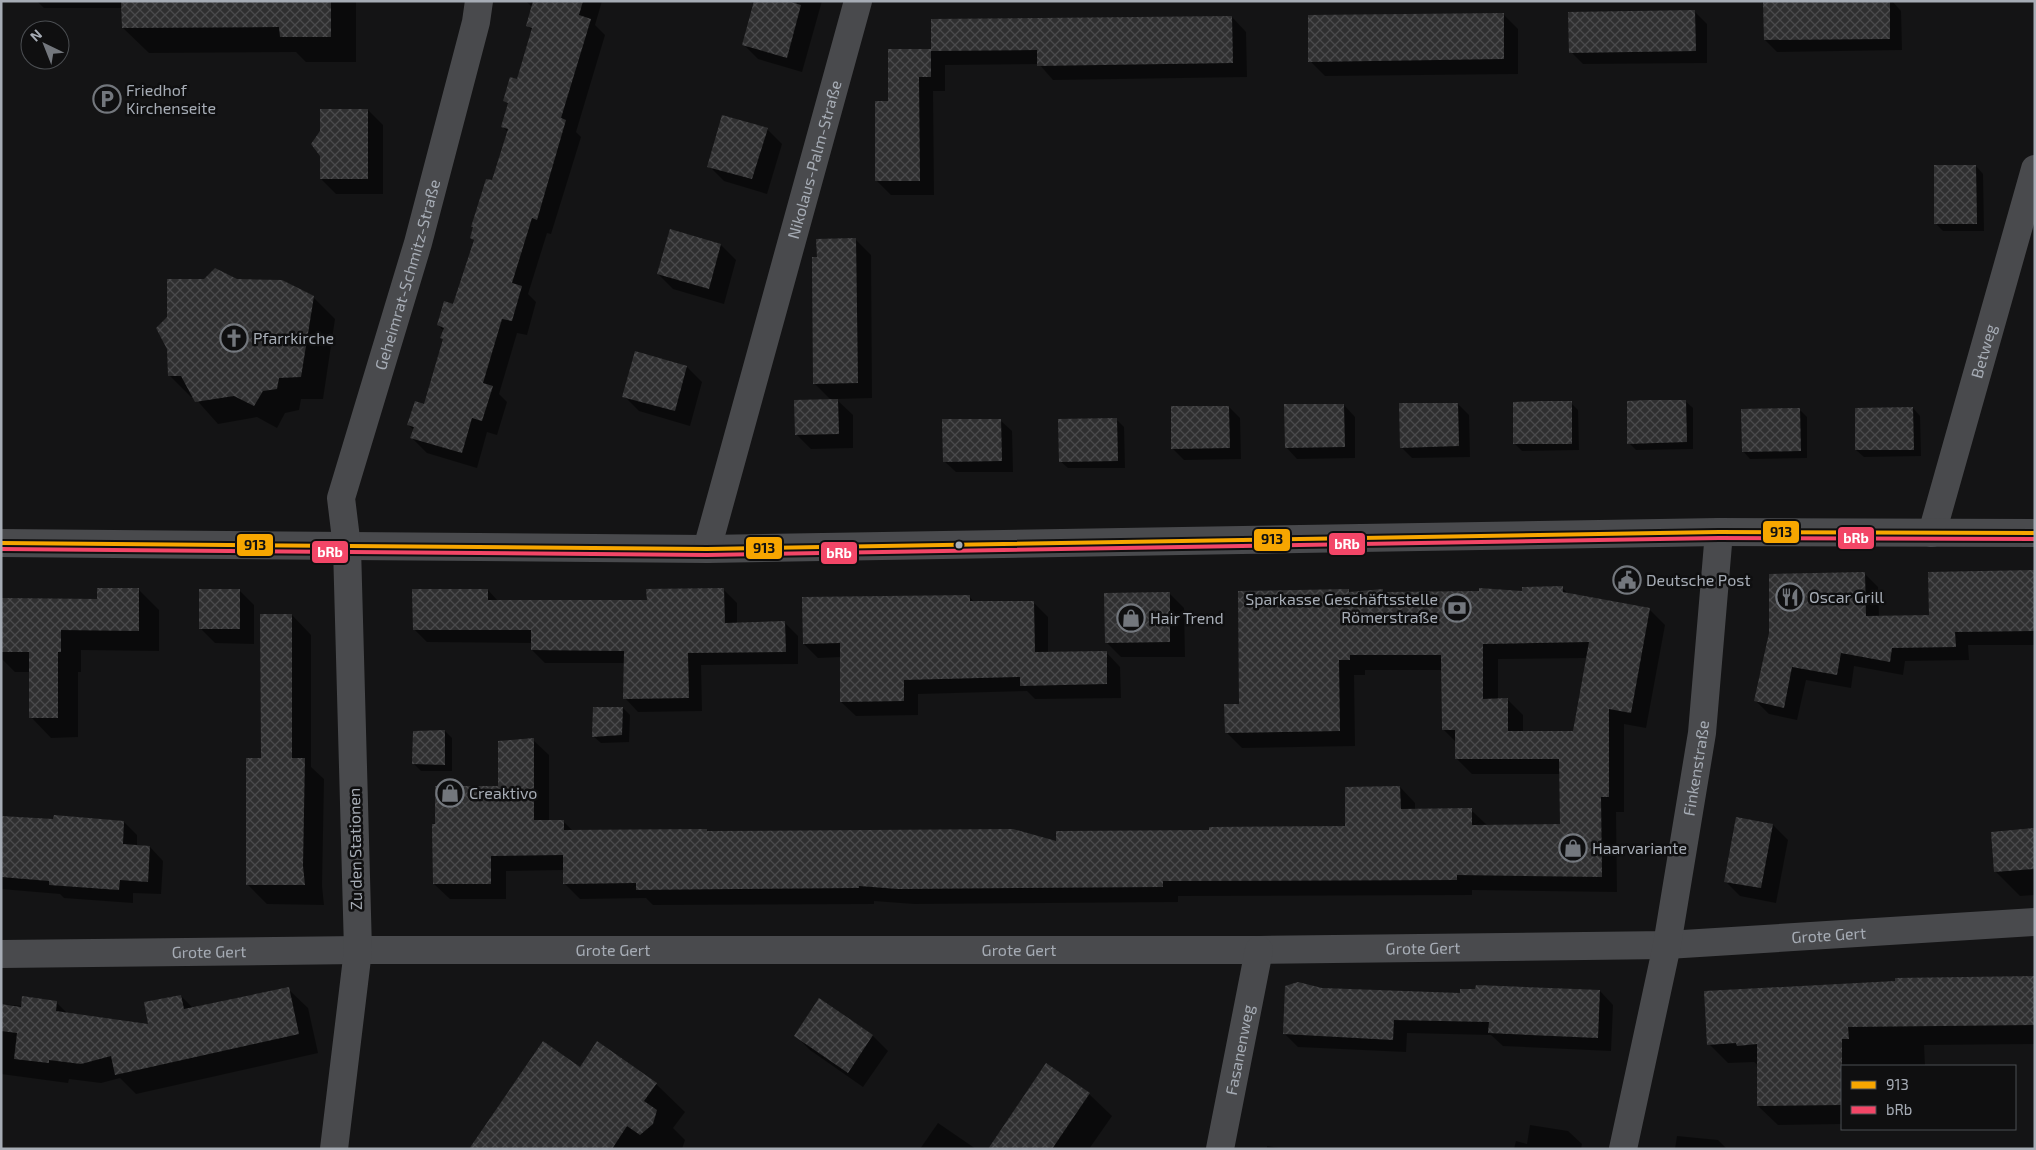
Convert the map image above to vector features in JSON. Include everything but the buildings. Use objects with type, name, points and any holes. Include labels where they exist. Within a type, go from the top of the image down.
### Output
[{"type":"street","name":"Geheimrat-Schmitz-Straße","points":[[347,547],[341,498],[418,243],[476,22],[479,1]]},
{"type":"street","name":"Nikolaus-Palm-Straße","points":[[707,549],[858,1]]},
{"type":"street","name":"Betweg","points":[[1932,533],[2035,169]]},
{"type":"street","points":[[1,543],[707,549],[1719,532],[2035,532]]},
{"type":"street","name":"Finkenstraße","points":[[1623,1149],[1667,945],[1702,733],[1719,532]]},
{"type":"street","name":"Zu den Stationen","points":[[334,1149],[358,950],[347,547]]},
{"type":"street","name":"Grote Gert","points":[[1,954],[358,950],[1259,950],[1667,945],[2035,922]]},
{"type":"street","name":"Fasanenweg","points":[[1220,1149],[1259,950]]},
{"type":"transit line","name":"913","points":[[1,543],[707,549],[1719,532],[2035,533]]},
{"type":"transit line","name":"bRb","points":[[1,549],[707,555],[1719,538],[2035,539]]},
{"type":"place","name":"Friedhof Kirchenseite","points":[[107,99]]},
{"type":"place","name":"Pfarrkirche","points":[[234,338]]},
{"type":"place","name":"Deutsche Post","points":[[1627,580]]},
{"type":"place","name":"Oscar Grill","points":[[1790,597]]},
{"type":"place","name":"Sparkasse Geschäftsstelle Römerstraße","points":[[1457,608]]},
{"type":"place","name":"Hair Trend","points":[[1131,618]]},
{"type":"place","name":"Creaktivo","points":[[450,793]]},
{"type":"place","name":"Haarvariante","points":[[1573,848]]}]
